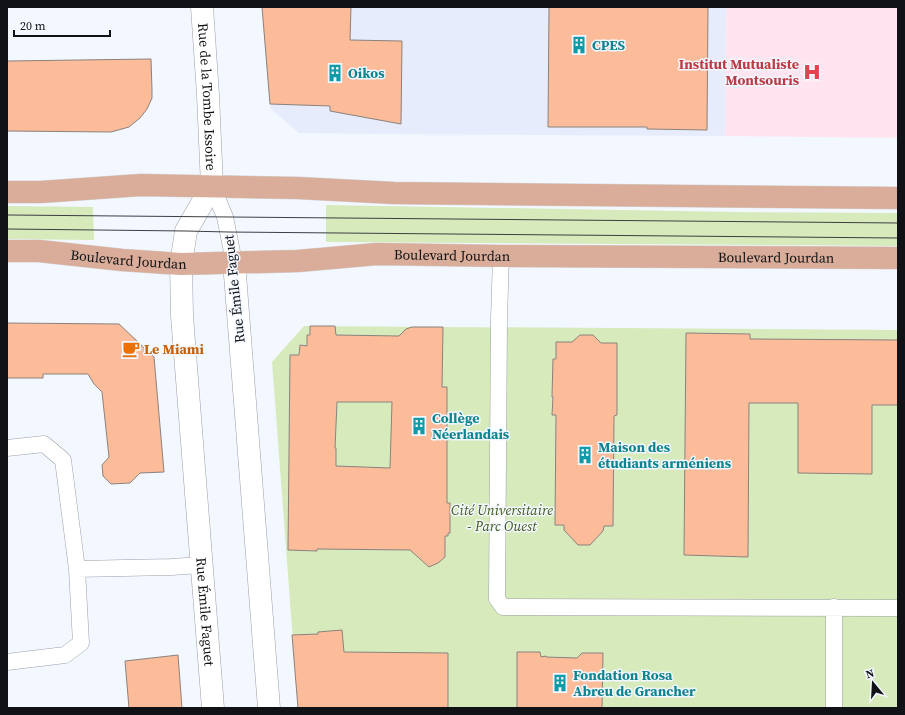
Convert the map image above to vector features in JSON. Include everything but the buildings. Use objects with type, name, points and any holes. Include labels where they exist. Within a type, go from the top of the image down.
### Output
[{"type":"main road","points":[[7,192],[41,192],[141,185],[298,188],[394,193],[898,198]]},
{"type":"main road","name":"Boulevard Jourdan","points":[[7,251],[39,251],[122,260],[181,264],[298,262],[377,254],[898,258]]},
{"type":"street","name":"Rue de la Tombe Issoire","points":[[202,7],[212,186]]},
{"type":"street","name":"Rue Émile Faguet","points":[[212,186],[186,231],[181,264],[182,316],[213,708]]},
{"type":"street","name":"Rue Émile Faguet","points":[[234,262],[269,708]]},
{"type":"lane","name":"Rue Émile Faguet","points":[[212,186],[225,217],[234,262]]},
{"type":"lane","points":[[501,256],[498,319],[497,599],[502,607],[898,608]]},
{"type":"lane","points":[[7,448],[44,444],[64,460],[77,569],[81,643],[65,655],[7,662]]},
{"type":"lane","points":[[77,569],[201,565]]},
{"type":"lane","points":[[834,607],[834,708]]},
{"type":"shaded area","points":[[262,7],[726,7],[725,136],[299,133],[270,108]]},
{"type":"shaded area","name":"Institut Mutualiste Montsouris","points":[[726,7],[898,7],[898,138],[725,136]]},
{"type":"green space","points":[[326,205],[738,212],[898,213],[898,246],[326,242]]},
{"type":"green space","points":[[7,206],[93,207],[94,240],[7,239]]},
{"type":"green space","name":"Cité Universitaire - Parc Ouest","points":[[304,326],[898,330],[898,708],[298,708],[272,362]]},
{"type":"tram line","points":[[7,215],[898,223]]},
{"type":"tram line","points":[[7,229],[898,238]]},
{"type":"place","name":"CPES","points":[[579,45]]},
{"type":"place","name":"Institut Mutualiste Montsouris","points":[[812,72]]},
{"type":"place","name":"Oikos","points":[[335,73]]},
{"type":"place","name":"Le Miami","points":[[131,349]]},
{"type":"place","name":"Collège Néerlandais","points":[[419,426]]},
{"type":"place","name":"Maison des étudiants arméniens","points":[[585,455]]},
{"type":"place","name":"Fondation Rosa Abreu de Grancher","points":[[560,683]]}]
